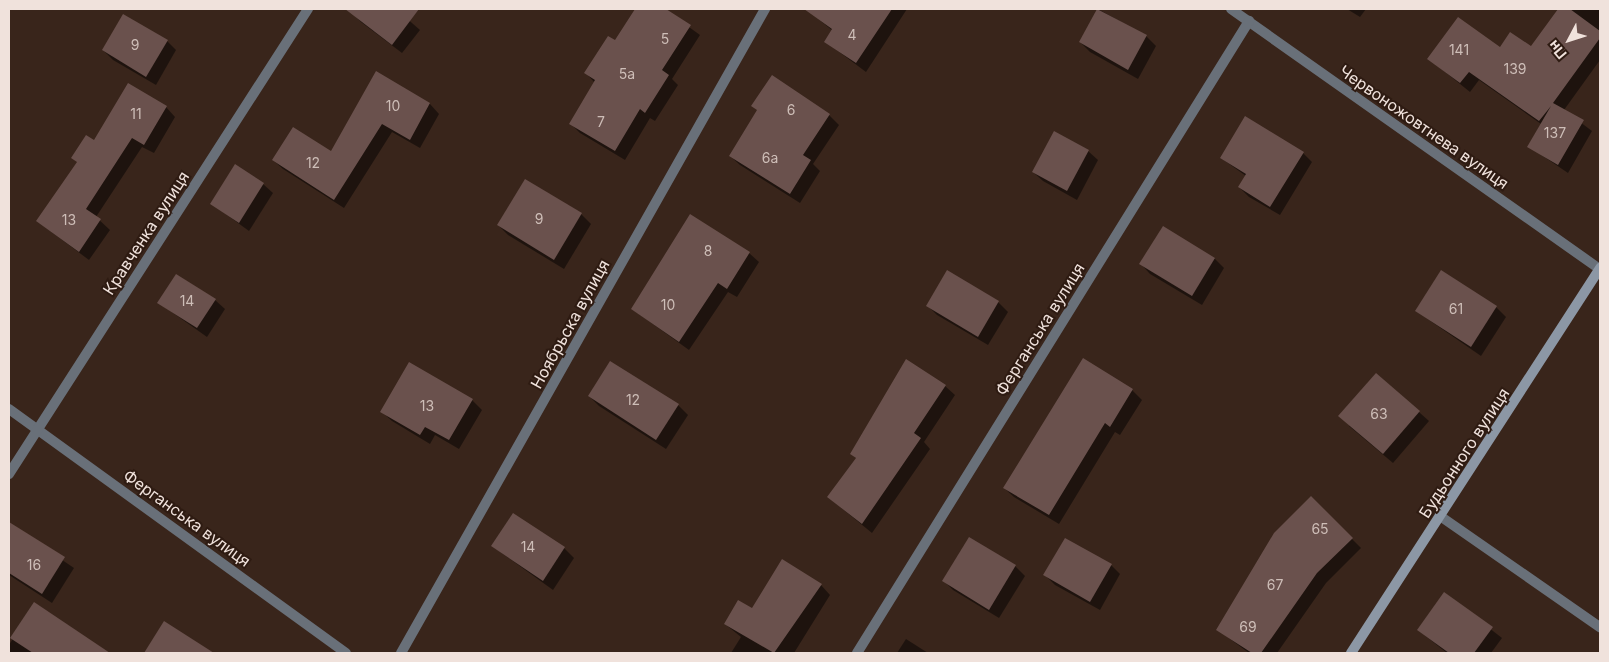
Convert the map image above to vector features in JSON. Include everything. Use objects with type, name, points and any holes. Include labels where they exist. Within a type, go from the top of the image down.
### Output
[{"type":"main road","name":"Будьонного вулиця","points":[[1351,653],[1600,269]]},
{"type":"street","name":"Кравченка вулиця","points":[[9,474],[308,9]]},
{"type":"street","name":"Ноябрьска вулиця","points":[[402,653],[765,9]]},
{"type":"street","name":"Червоножовтнева вулиця","points":[[1231,9],[1600,269]]},
{"type":"street","name":"Ферганська вулиця","points":[[856,653],[1250,22]]},
{"type":"street","name":"Ферганська вулиця","points":[[9,409],[38,428],[346,653]]},
{"type":"street","points":[[1440,516],[1600,627]]},
{"type":"building","points":[[345,9],[419,9],[392,45]]},
{"type":"building","points":[[635,9],[666,9],[691,25],[662,70],[669,75],[645,113],[640,109],[615,151],[569,124],[595,80],[584,73],[608,36],[615,40]]},
{"type":"building","points":[[804,9],[892,9],[856,63],[824,42],[832,29]]},
{"type":"building","points":[[1097,9],[1147,35],[1128,70],[1079,42]]},
{"type":"building","points":[[1558,9],[1570,9],[1600,31],[1600,38],[1553,103],[1584,120],[1558,165],[1527,147],[1551,106],[1539,121],[1469,72],[1460,83],[1427,59],[1458,17],[1500,47],[1510,32],[1531,46]]},
{"type":"building","points":[[123,14],[168,40],[146,77],[102,50]]},
{"type":"building","points":[[376,71],[430,103],[410,140],[382,124],[334,200],[272,160],[293,127],[331,151]]},
{"type":"building","points":[[772,75],[830,114],[803,155],[811,160],[790,194],[729,156],[757,110],[751,106]]},
{"type":"building","points":[[128,83],[167,106],[144,145],[132,138],[86,209],[101,219],[79,252],[36,221],[77,162],[71,158],[86,135],[94,140]]},
{"type":"building","points":[[1245,116],[1304,152],[1270,207],[1238,187],[1246,174],[1220,158]]},
{"type":"building","points":[[1054,131],[1089,150],[1067,191],[1032,172]]},
{"type":"building","points":[[235,164],[264,183],[239,223],[210,204]]},
{"type":"building","points":[[525,179],[582,213],[554,260],[497,225]]},
{"type":"building","points":[[690,214],[750,252],[727,289],[718,283],[679,342],[631,309]]},
{"type":"building","points":[[1163,226],[1215,258],[1192,296],[1139,264]]},
{"type":"building","points":[[947,270],[999,301],[978,337],[926,306]]},
{"type":"building","points":[[1441,270],[1497,306],[1471,347],[1415,311]]},
{"type":"building","points":[[176,274],[216,299],[197,328],[157,303]]},
{"type":"building","points":[[1083,358],[1133,389],[1110,427],[1105,423],[1049,515],[1003,488]]},
{"type":"building","points":[[906,359],[946,385],[914,433],[921,438],[862,524],[827,497],[856,458],[850,454]]},
{"type":"building","points":[[610,361],[679,404],[656,440],[588,396]]},
{"type":"building","points":[[409,362],[473,399],[449,440],[425,427],[420,435],[380,412]]},
{"type":"building","points":[[1376,373],[1420,411],[1383,454],[1338,416]]},
{"type":"building","points":[[1311,496],[1353,538],[1317,573],[1261,653],[1252,653],[1216,630],[1274,533]]},
{"type":"building","points":[[513,513],[565,547],[543,581],[491,546]]},
{"type":"building","points":[[9,522],[65,557],[42,594],[9,573]]},
{"type":"building","points":[[969,537],[1016,565],[989,610],[942,581]]},
{"type":"building","points":[[1065,538],[1112,564],[1090,602],[1043,575]]},
{"type":"building","points":[[782,559],[822,584],[774,653],[724,624],[738,600],[752,608]]},
{"type":"building","points":[[1444,592],[1493,627],[1474,653],[1449,653],[1417,630]]},
{"type":"building","points":[[34,602],[110,653],[33,653],[10,638]]},
{"type":"building","points":[[164,621],[214,653],[144,653]]}]
